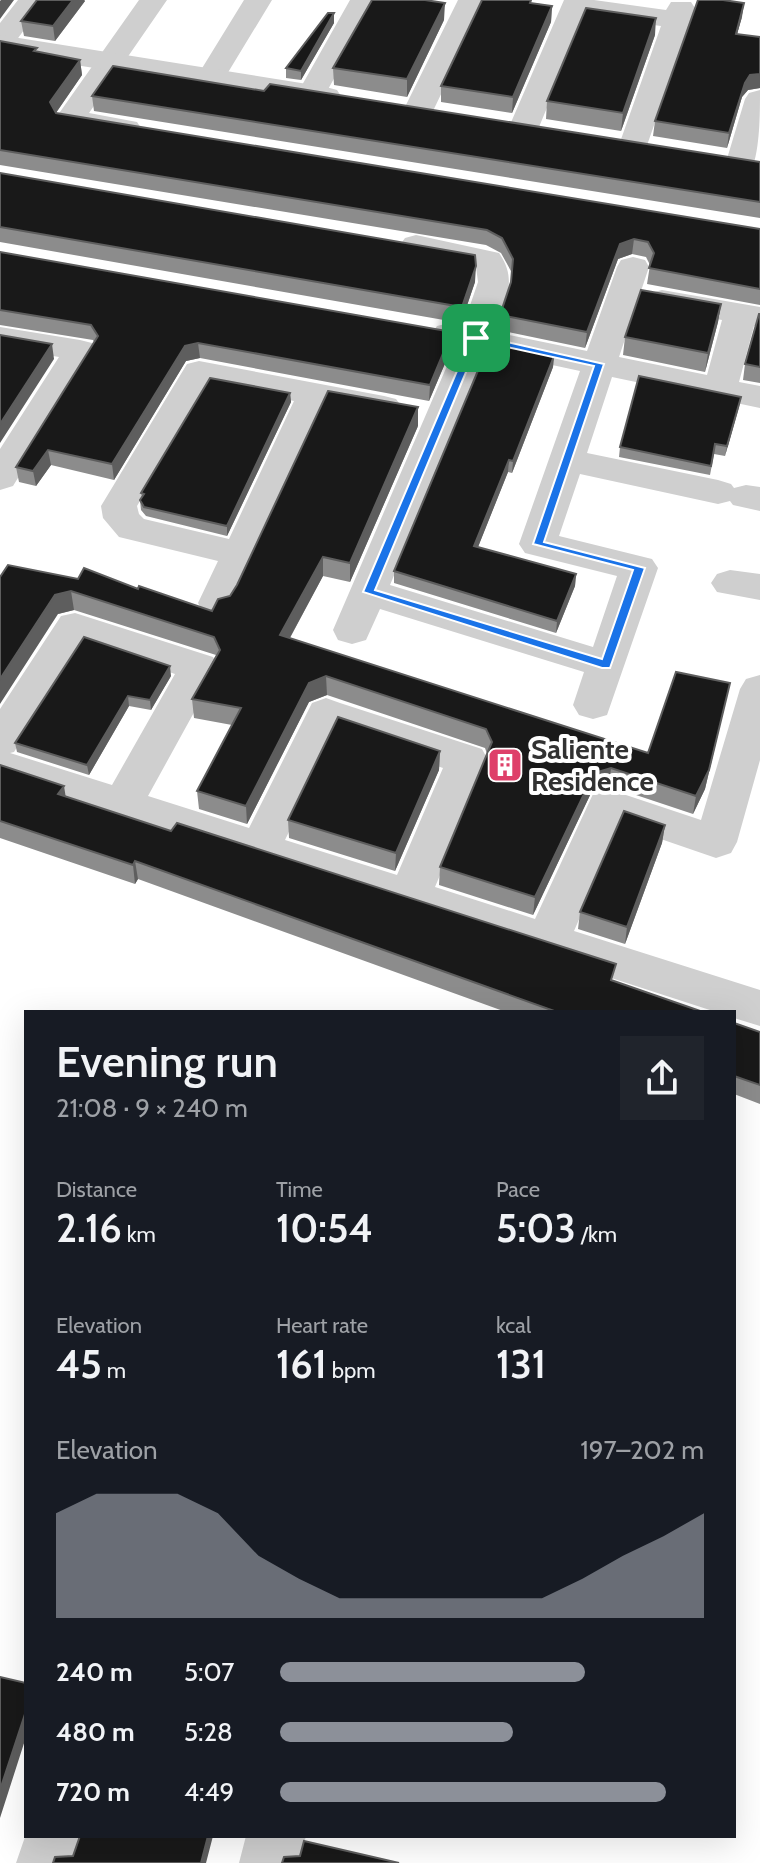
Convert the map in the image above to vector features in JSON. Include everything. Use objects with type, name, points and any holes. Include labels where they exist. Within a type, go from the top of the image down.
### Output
[{"type":"street","points":[[32,0],[0,44],[357,101]]},
{"type":"street","points":[[149,132],[70,119],[153,0]]},
{"type":"street","points":[[211,78],[258,0]]},
{"type":"street","points":[[312,94],[364,0]]},
{"type":"street","points":[[524,127],[577,3],[679,14],[634,145]]},
{"type":"street","points":[[418,111],[461,4]]},
{"type":"street","points":[[711,157],[750,163],[760,99]]},
{"type":"street","points":[[388,106],[448,115]]},
{"type":"street","points":[[494,123],[555,132]]},
{"type":"street","points":[[603,140],[665,150]]},
{"type":"street","points":[[352,630],[476,338],[494,282],[493,268],[488,260],[475,255],[383,240]]},
{"type":"street","points":[[593,705],[639,568],[538,544],[629,280],[750,316],[720,390]]},
{"type":"street","points":[[414,327],[760,397]]},
{"type":"street","points":[[0,337],[80,350],[0,478]]},
{"type":"street","points":[[240,554],[132,528],[121,518],[119,506],[199,372],[442,417]]},
{"type":"street","points":[[217,603],[315,394]]},
{"type":"street","points":[[567,460],[742,496]]},
{"type":"street","points":[[369,592],[606,665]]},
{"type":"street","points":[[0,741],[75,626],[199,667],[123,803]]},
{"type":"street","points":[[547,941],[608,805],[716,842],[760,689]]},
{"type":"street","points":[[260,848],[326,713],[467,760],[409,896]]},
{"type":"street","points":[[0,765],[760,1008]]},
{"type":"street","points":[[46,1863],[54,1838]]},
{"type":"street","points":[[269,1863],[275,1838]]},
{"type":"building","points":[[37,0],[73,0],[53,26],[21,21]]},
{"type":"building","points":[[372,0],[445,3],[407,79],[333,68]]},
{"type":"building","points":[[482,0],[531,0],[530,3],[552,6],[513,97],[441,86]]},
{"type":"building","points":[[698,0],[744,3],[736,34],[760,37],[760,74],[750,75],[745,83],[729,133],[655,121]]},
{"type":"building","points":[[586,8],[656,18],[623,113],[547,101]]},
{"type":"building","points":[[328,13],[334,13],[301,71],[286,68]]},
{"type":"building","points":[[0,41],[80,60],[50,102],[56,113],[760,229],[760,289],[649,268],[654,253],[648,242],[634,239],[620,244],[587,332],[500,315],[511,282],[513,259],[502,238],[487,230],[0,150]]},
{"type":"building","points":[[113,66],[264,91],[270,84],[760,162],[760,202],[92,96]]},
{"type":"building","points":[[0,173],[475,255],[476,266],[462,307],[0,227]]},
{"type":"building","points":[[0,252],[452,332],[430,385],[198,343],[185,346],[112,464],[48,450],[33,471],[16,467],[98,336],[91,325],[0,310]]},
{"type":"building","points":[[641,290],[721,304],[708,353],[625,337]]},
{"type":"building","points":[[760,314],[760,367],[745,364]]},
{"type":"building","points":[[0,335],[52,344],[0,424]]},
{"type":"building","points":[[490,342],[554,356],[513,461],[509,460],[474,546],[576,574],[557,621],[394,571]]},
{"type":"building","points":[[639,376],[741,397],[727,446],[715,444],[711,466],[620,447]]},
{"type":"building","points":[[210,378],[290,393],[227,526],[144,507],[140,500],[144,494],[141,493]]},
{"type":"building","points":[[328,391],[418,407],[350,563],[323,557],[280,635],[648,753],[676,672],[730,683],[709,770],[696,796],[611,768],[594,773],[535,897],[440,867],[492,742],[486,729],[326,676],[309,683],[246,806],[197,791],[241,708],[192,699],[220,650],[214,637],[71,591],[55,595],[0,679],[0,577],[8,565],[78,579],[84,568],[138,589],[139,586],[212,611],[218,599],[230,596]]},
{"type":"building","points":[[84,637],[170,666],[150,700],[128,696],[87,765],[15,743]]},
{"type":"building","points":[[338,717],[440,751],[396,853],[288,820]]},
{"type":"building","points":[[0,765],[64,786],[58,794],[171,831],[177,823],[616,964],[611,980],[697,1010],[551,1010],[135,861],[133,865],[0,821]]},
{"type":"building","points":[[624,811],[665,825],[627,927],[580,912]]},
{"type":"building","points":[[736,1024],[760,1032],[760,1085],[736,1077]]},
{"type":"building","points":[[0,1677],[24,1683],[24,1717],[0,1790]]},
{"type":"building","points":[[79,1838],[207,1838],[201,1863],[53,1863],[55,1857],[73,1856]]},
{"type":"building","points":[[304,1841],[399,1863],[282,1863],[284,1857],[300,1856]]},
{"type":"place","name":"Saliente Residence","points":[[505,765]]},
{"type":"route","points":[[476,338],[599,364],[538,544],[639,568],[606,665],[369,592],[476,338]]}]
